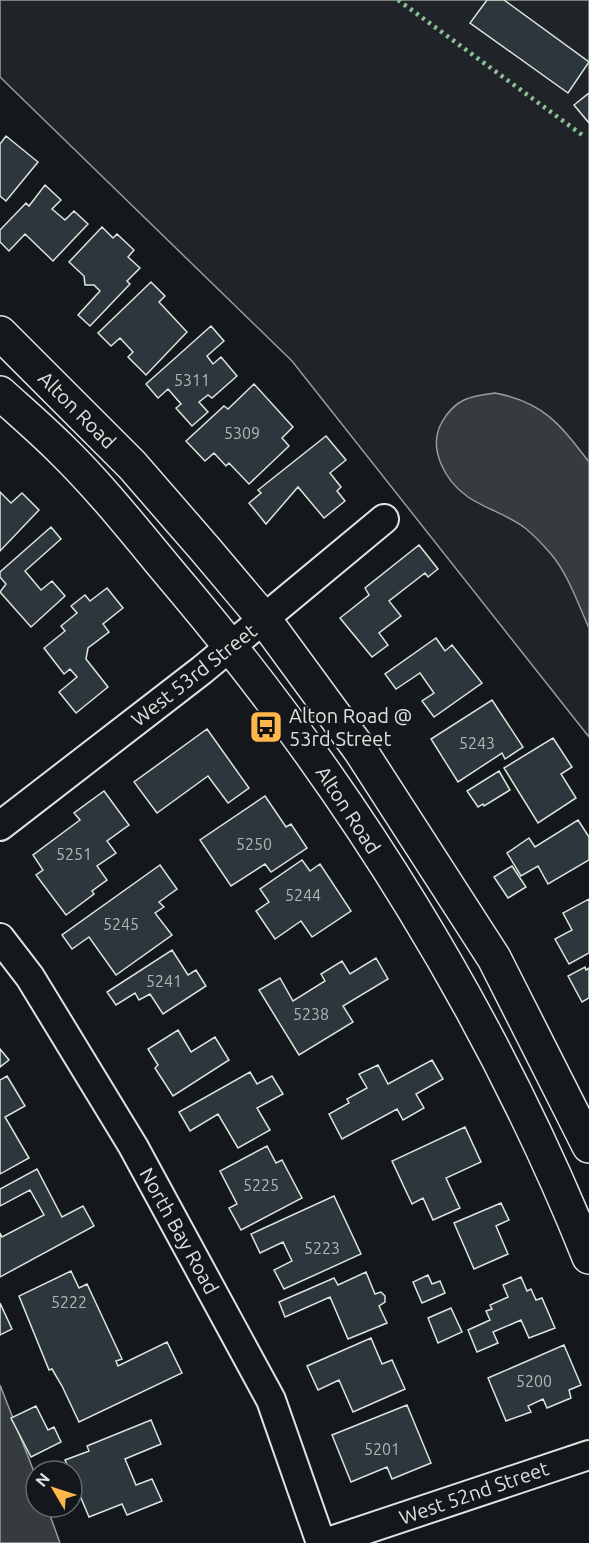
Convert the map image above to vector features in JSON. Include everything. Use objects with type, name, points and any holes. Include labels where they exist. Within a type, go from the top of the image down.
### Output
[{"type":"main road","name":"Alton Road","points":[[0,333],[132,465],[264,619],[360,750],[494,958],[589,1146]]},
{"type":"main road","name":"Alton Road","points":[[0,393],[62,450],[103,494],[231,646],[330,779],[444,960],[504,1069],[568,1204],[589,1257]]},
{"type":"street","name":"West 53rd Street","points":[[0,826],[231,646],[384,519]]},
{"type":"street","name":"North Bay Road","points":[[0,938],[30,977],[133,1146],[271,1400],[323,1543]]},
{"type":"street","name":"West 52nd Street","points":[[323,1543],[589,1455]]},
{"type":"shaded area","points":[[0,0],[589,0],[589,737],[292,361],[0,77]]},
{"type":"shaded area","points":[[495,393],[526,402],[549,417],[569,436],[589,462],[589,628],[568,580],[545,548],[518,523],[468,497],[452,482],[441,463],[436,442],[447,414],[464,400]]},
{"type":"shaded area","points":[[0,1385],[29,1459],[24,1459],[24,1519],[51,1519],[60,1543],[0,1543]]},
{"type":"building","points":[[487,0],[504,0],[589,62],[568,93],[470,23]]},
{"type":"building","points":[[589,93],[589,123],[574,105]]},
{"type":"building","points":[[6,136],[38,162],[6,201],[0,196],[0,144]]},
{"type":"building","points":[[45,185],[61,200],[52,209],[65,220],[74,211],[88,224],[53,261],[25,234],[9,251],[0,242],[0,230],[26,203],[29,206]]},
{"type":"building","points":[[102,227],[113,238],[117,234],[134,250],[128,257],[140,268],[127,281],[130,284],[90,326],[78,315],[100,291],[94,285],[85,285],[84,276],[69,262]]},
{"type":"building","points":[[151,282],[165,296],[159,302],[187,332],[146,375],[128,357],[133,352],[120,338],[111,346],[98,333]]},
{"type":"building","points":[[211,326],[224,341],[207,356],[213,364],[221,357],[237,376],[212,398],[208,395],[199,402],[208,412],[192,426],[176,408],[181,404],[168,389],[158,398],[146,384]]},
{"type":"building","points":[[254,384],[293,427],[282,438],[289,446],[249,484],[229,463],[226,466],[214,453],[205,461],[186,441],[224,406],[228,409]]},
{"type":"building","points":[[326,436],[346,460],[330,473],[341,487],[337,491],[345,501],[324,518],[298,487],[266,524],[249,503],[261,493],[258,490]]},
{"type":"building","points":[[0,492],[11,503],[22,493],[39,510],[0,551]]},
{"type":"building","points":[[51,527],[61,539],[25,571],[41,590],[52,581],[65,596],[31,627],[0,592],[6,584],[0,577],[0,572]]},
{"type":"building","points":[[419,545],[438,569],[428,577],[425,573],[389,601],[401,616],[379,633],[388,645],[372,657],[340,618],[369,595],[365,588]]},
{"type":"building","points":[[107,588],[123,608],[103,624],[109,632],[88,648],[86,659],[108,687],[76,713],[59,692],[77,677],[70,669],[64,674],[44,648],[65,631],[61,626],[77,613],[71,606],[85,595],[90,601]]},
{"type":"building","points":[[436,638],[445,651],[452,645],[482,683],[434,717],[422,701],[434,693],[420,673],[396,689],[385,674]]},
{"type":"building","points":[[492,700],[523,747],[505,759],[502,753],[458,782],[431,739]]},
{"type":"building","points":[[207,729],[249,788],[228,803],[208,776],[157,813],[134,782]]},
{"type":"building","points":[[553,738],[572,767],[561,774],[576,798],[538,823],[504,768]]},
{"type":"building","points":[[499,771],[510,790],[484,806],[483,804],[478,807],[467,791]]},
{"type":"building","points":[[104,791],[129,825],[107,841],[116,853],[97,866],[107,880],[92,891],[94,894],[66,915],[36,875],[43,870],[33,855],[80,820],[74,813]]},
{"type":"building","points":[[265,796],[286,827],[291,824],[307,848],[271,872],[265,864],[231,886],[200,840]]},
{"type":"building","points":[[578,820],[589,837],[589,860],[548,884],[538,866],[521,876],[507,853],[529,838],[535,847]]},
{"type":"building","points":[[302,860],[310,871],[320,864],[351,911],[312,937],[301,921],[275,939],[256,911],[269,902],[260,889]]},
{"type":"building","points":[[160,865],[177,889],[159,902],[164,907],[155,913],[172,935],[116,975],[89,937],[72,949],[62,935]]},
{"type":"building","points":[[512,866],[526,887],[508,898],[494,877]]},
{"type":"building","points":[[589,899],[589,953],[569,964],[555,939],[572,930],[563,913]]},
{"type":"building","points":[[172,950],[188,975],[196,970],[206,986],[163,1014],[150,994],[139,1000],[135,993],[116,1005],[107,992]]},
{"type":"building","points":[[376,958],[388,979],[343,1006],[353,1022],[299,1055],[259,990],[280,978],[293,1001],[325,981],[321,974],[342,961],[350,974]]},
{"type":"building","points":[[585,967],[586,970],[589,968],[589,998],[582,1002],[568,976]]},
{"type":"building","points":[[178,1030],[191,1052],[215,1037],[229,1060],[173,1096],[155,1068],[158,1065],[148,1049]]},
{"type":"building","points":[[0,1049],[9,1060],[0,1067]]},
{"type":"building","points":[[432,1060],[443,1079],[416,1094],[424,1108],[403,1120],[397,1109],[342,1139],[329,1114],[349,1103],[347,1099],[367,1088],[359,1074],[378,1065],[388,1084]]},
{"type":"building","points":[[250,1072],[257,1084],[272,1076],[283,1094],[257,1108],[270,1130],[238,1148],[218,1114],[190,1131],[179,1112]]},
{"type":"building","points":[[7,1076],[25,1106],[5,1117],[29,1158],[0,1174],[0,1080]]},
{"type":"building","points":[[465,1127],[481,1162],[446,1178],[460,1208],[433,1220],[423,1198],[412,1204],[392,1161]]},
{"type":"building","points":[[267,1146],[276,1163],[282,1160],[302,1198],[241,1230],[229,1208],[237,1204],[220,1171]]},
{"type":"building","points":[[37,1169],[62,1217],[83,1206],[94,1226],[0,1277],[0,1233],[2,1237],[44,1215],[30,1190],[0,1206],[0,1189]]},
{"type":"building","points":[[334,1196],[361,1254],[284,1289],[274,1270],[292,1261],[283,1242],[260,1253],[251,1234]]},
{"type":"building","points":[[501,1203],[509,1220],[496,1226],[508,1254],[474,1269],[454,1223]]},
{"type":"building","points":[[71,1271],[79,1288],[87,1284],[122,1359],[116,1361],[118,1366],[167,1342],[182,1373],[79,1422],[62,1386],[52,1369],[49,1370],[19,1296]]},
{"type":"building","points":[[366,1272],[375,1294],[381,1292],[385,1296],[385,1302],[379,1306],[387,1323],[348,1339],[330,1297],[285,1317],[279,1302],[334,1278],[338,1285]]},
{"type":"building","points":[[428,1275],[432,1284],[440,1281],[445,1293],[422,1303],[413,1282]]},
{"type":"building","points":[[521,1277],[527,1291],[531,1289],[536,1300],[542,1298],[555,1328],[529,1338],[521,1320],[493,1332],[498,1343],[477,1352],[468,1330],[490,1320],[486,1311],[492,1309],[490,1305],[508,1297],[503,1285]]},
{"type":"building","points":[[0,1303],[12,1329],[0,1335]]},
{"type":"building","points":[[451,1308],[462,1332],[438,1343],[428,1318]]},
{"type":"building","points":[[371,1338],[382,1364],[392,1360],[405,1389],[353,1412],[339,1380],[318,1390],[307,1366]]},
{"type":"building","points":[[564,1345],[581,1385],[569,1390],[571,1398],[547,1408],[543,1399],[528,1406],[531,1412],[506,1421],[488,1378]]},
{"type":"building","points":[[407,1405],[431,1463],[392,1479],[387,1467],[351,1482],[332,1435]]},
{"type":"building","points":[[36,1406],[48,1430],[54,1427],[61,1442],[31,1457],[11,1418]]},
{"type":"building","points":[[151,1420],[161,1444],[125,1459],[136,1485],[152,1479],[162,1501],[127,1515],[122,1504],[89,1517],[84,1505],[84,1459],[68,1459],[89,1451],[87,1446]]},
{"type":"hedge","points":[[398,0],[585,137]]},
{"type":"place","name":"Alton Road @ 53rd Street","points":[[266,727]]}]
